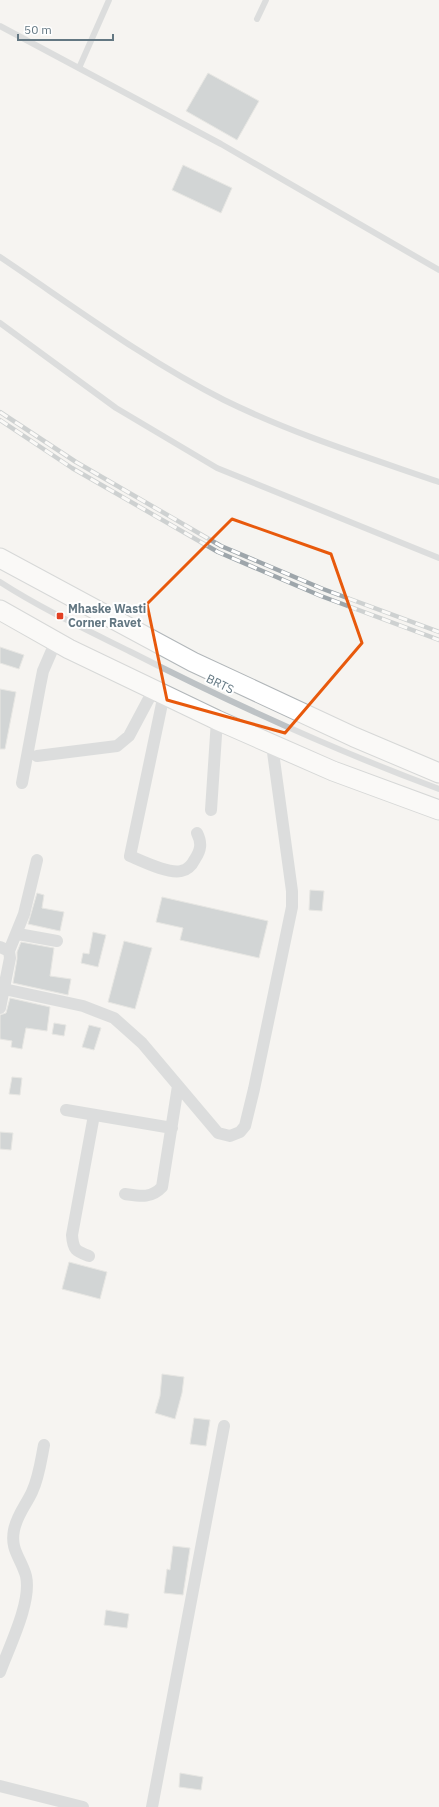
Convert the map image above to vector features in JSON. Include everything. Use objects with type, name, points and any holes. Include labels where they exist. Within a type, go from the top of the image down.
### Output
[{"type":"main road","points":[[0,558],[193,662],[435,771]]},
{"type":"main road","points":[[0,610],[56,641],[217,720],[333,771],[439,810]]},
{"type":"street","points":[[22,783],[43,671],[56,641]]},
{"type":"street","points":[[37,756],[117,746],[129,736],[159,691]]},
{"type":"street","points":[[159,691],[130,856],[168,870],[181,872],[186,870],[192,864],[199,852],[201,841],[197,832]]},
{"type":"street","points":[[211,810],[217,720]]},
{"type":"street","points":[[4,989],[83,1006],[114,1018],[142,1043],[218,1133],[230,1136],[240,1132],[245,1126],[256,1081],[292,907],[292,891],[272,745]]},
{"type":"street","points":[[0,1008],[10,958],[5,949],[18,934],[37,860]]},
{"type":"street","points":[[18,934],[57,941]]},
{"type":"street","points":[[125,1194],[143,1197],[156,1193],[162,1187],[178,1086]]},
{"type":"street","points":[[66,1110],[172,1128]]},
{"type":"street","points":[[89,1256],[75,1250],[72,1235],[94,1115]]},
{"type":"street","points":[[152,1807],[224,1426]]},
{"type":"street","points":[[0,1672],[21,1618],[26,1590],[26,1576],[16,1554],[13,1540],[14,1529],[19,1513],[28,1501],[36,1480],[44,1444]]},
{"type":"street","points":[[0,1786],[83,1807]]},
{"type":"lane","points":[[79,68],[109,0]]},
{"type":"lane","points":[[257,19],[266,0]]},
{"type":"lane","points":[[0,26],[221,144],[439,270]]},
{"type":"lane","points":[[0,257],[148,356],[225,400],[293,430],[439,482]]},
{"type":"lane","points":[[0,323],[116,408],[217,468],[439,558]]},
{"type":"lane","name":"BRTS","points":[[0,582],[76,625],[241,706],[389,771],[439,789]]},
{"type":"highlighted area","points":[[232,519],[331,554],[362,643],[285,733],[167,700],[147,604]]},
{"type":"building","points":[[208,73],[259,101],[237,140],[186,111]]},
{"type":"building","points":[[183,165],[232,188],[221,213],[172,190]]},
{"type":"building","points":[[0,647],[24,655],[19,669],[0,663]]},
{"type":"building","points":[[0,689],[16,692],[5,749],[0,749]]},
{"type":"building","points":[[310,890],[324,891],[322,911],[309,910]]},
{"type":"building","points":[[37,893],[44,895],[42,908],[64,912],[60,931],[28,924]]},
{"type":"building","points":[[162,897],[268,921],[259,958],[180,940],[183,928],[156,922]]},
{"type":"building","points":[[93,932],[106,935],[98,967],[81,963],[83,953],[89,954]]},
{"type":"building","points":[[124,941],[152,948],[135,1009],[108,1002]]},
{"type":"building","points":[[21,942],[54,948],[50,976],[71,979],[68,995],[13,983],[17,952]]},
{"type":"building","points":[[10,998],[50,1007],[47,1031],[26,1028],[22,1049],[11,1047],[12,1041],[0,1039],[0,1015],[6,1013]]},
{"type":"building","points":[[54,1023],[66,1025],[64,1036],[52,1034]]},
{"type":"building","points":[[89,1025],[101,1028],[94,1050],[82,1047]]},
{"type":"building","points":[[12,1077],[22,1078],[20,1095],[9,1094]]},
{"type":"building","points":[[0,1132],[13,1133],[11,1150],[0,1149]]},
{"type":"building","points":[[69,1262],[107,1272],[100,1299],[62,1289]]},
{"type":"building","points":[[162,1374],[184,1377],[182,1393],[175,1419],[155,1413],[160,1396]]},
{"type":"building","points":[[194,1418],[210,1420],[206,1446],[190,1444]]},
{"type":"building","points":[[173,1546],[190,1548],[183,1595],[164,1593],[167,1569],[170,1570]]},
{"type":"building","points":[[106,1610],[129,1614],[127,1628],[104,1625]]},
{"type":"building","points":[[180,1773],[203,1777],[201,1790],[179,1787]]},
{"type":"railway","points":[[0,412],[76,462],[221,546],[323,589],[439,632]]},
{"type":"railway","points":[[0,420],[72,468],[218,552],[321,596],[439,640]]},
{"type":"place","name":"Mhaske Wasti Corner Ravet","points":[[60,616]]}]
